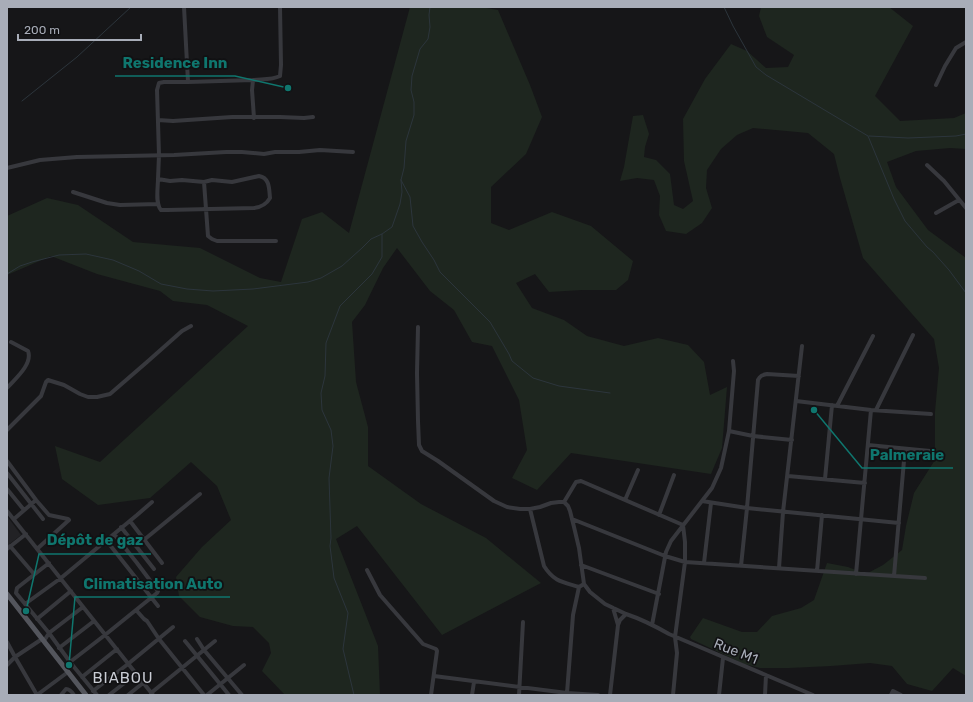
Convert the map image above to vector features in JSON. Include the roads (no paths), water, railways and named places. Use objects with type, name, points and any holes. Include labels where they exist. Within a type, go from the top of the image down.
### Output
[{"type":"main road","points":[[7,594],[86,695]]},
{"type":"street","points":[[184,7],[188,82]]},
{"type":"street","points":[[158,179],[170,182],[182,180],[204,182],[212,180],[232,182],[258,176],[264,177],[266,179],[270,198],[268,202],[262,206],[254,208],[161,210],[158,207],[158,179],[159,155],[158,83],[253,80],[275,78],[280,76],[280,7]]},
{"type":"street","points":[[936,85],[956,48],[966,42]]},
{"type":"street","points":[[253,80],[252,90],[254,118]]},
{"type":"street","points":[[158,120],[173,121],[232,117],[313,117]]},
{"type":"street","points":[[7,168],[40,160],[77,157],[226,152],[264,154],[275,152],[320,150],[353,152]]},
{"type":"street","points":[[927,165],[944,181],[966,208]]},
{"type":"street","points":[[204,182],[208,236],[217,241],[276,241]]},
{"type":"street","points":[[73,192],[107,203],[120,205],[158,204]]},
{"type":"street","points":[[936,213],[959,200]]},
{"type":"street","points":[[7,430],[41,396],[48,380],[88,397],[97,397],[110,394],[182,331],[191,326]]},
{"type":"street","points":[[418,327],[417,373],[419,445],[422,451],[494,501],[507,507],[513,509],[530,509],[559,502],[564,502],[568,506],[579,548],[584,584],[579,587],[573,615],[567,693]]},
{"type":"street","points":[[856,574],[868,445],[874,410],[913,334]]},
{"type":"street","points":[[837,406],[873,336]]},
{"type":"street","points":[[7,388],[21,373],[29,358],[28,351],[11,342]]},
{"type":"street","points":[[779,568],[802,346]]},
{"type":"street","points":[[652,625],[665,556],[671,541],[712,488],[722,468],[729,431],[734,371],[733,361]]},
{"type":"street","points":[[741,566],[748,508],[758,380],[760,376],[767,374],[799,376]]},
{"type":"street","points":[[796,401],[874,410],[931,414]]},
{"type":"street","points":[[825,479],[832,405]]},
{"type":"street","points":[[729,431],[753,436],[792,440]]},
{"type":"street","points":[[868,445],[930,451]]},
{"type":"street","points":[[894,576],[905,449]]},
{"type":"street","points":[[7,461],[49,515],[69,520],[38,549]]},
{"type":"street","points":[[625,500],[638,470]]},
{"type":"street","points":[[7,474],[43,519]]},
{"type":"street","points":[[659,515],[674,475]]},
{"type":"street","points":[[788,476],[864,483]]},
{"type":"street","points":[[564,502],[576,482],[581,481],[682,525]]},
{"type":"street","points":[[7,489],[24,510]]},
{"type":"street","points":[[144,539],[200,494]]},
{"type":"street","points":[[14,519],[36,500]]},
{"type":"street","points":[[702,501],[748,508],[899,523]]},
{"type":"street","points":[[25,604],[61,578],[152,502]]},
{"type":"street","points":[[704,564],[711,502]]},
{"type":"street","points":[[530,509],[544,566],[548,573],[557,580],[579,587]]},
{"type":"street","points":[[7,510],[152,694],[215,641]]},
{"type":"street","points":[[817,571],[822,516]]},
{"type":"street","points":[[572,519],[665,556],[685,562],[925,578]]},
{"type":"street","points":[[130,521],[162,563]]},
{"type":"street","points":[[672,695],[677,653],[676,638],[685,562],[685,542],[682,525]]},
{"type":"street","points":[[121,528],[154,569]]},
{"type":"street","points":[[26,534],[9,547],[34,574]]},
{"type":"street","points":[[70,662],[158,592],[114,534]]},
{"type":"street","points":[[106,540],[158,606]]},
{"type":"street","points":[[49,564],[16,589],[16,593],[97,695]]},
{"type":"street","points":[[581,565],[659,594]]},
{"type":"street","points":[[367,570],[380,594],[423,644],[436,649],[437,651],[431,695]]},
{"type":"street","name":"Rue M1","points":[[584,584],[590,592],[605,604],[613,608],[636,617],[676,638],[813,695]]},
{"type":"street","points":[[37,619],[71,592]]},
{"type":"street","points":[[7,664],[15,657],[43,640],[49,633],[83,607]]},
{"type":"street","points":[[613,608],[618,625]]},
{"type":"street","points":[[136,610],[147,621],[158,639],[204,695]]},
{"type":"street","points":[[610,695],[618,625],[620,620],[626,614]]},
{"type":"street","points":[[59,648],[94,621]]},
{"type":"street","points":[[519,695],[523,622]]},
{"type":"street","points":[[93,691],[173,627]]},
{"type":"street","points":[[197,639],[204,650],[242,695]]},
{"type":"street","points":[[185,641],[230,695]]},
{"type":"street","points":[[7,642],[37,695],[68,672]]},
{"type":"street","points":[[82,677],[117,650]]},
{"type":"street","points":[[719,695],[723,658]]},
{"type":"street","points":[[207,695],[244,665]]},
{"type":"street","points":[[109,695],[136,674]]},
{"type":"street","points":[[765,695],[766,675]]},
{"type":"street","points":[[434,676],[520,688],[598,695]]},
{"type":"street","points":[[472,695],[474,682]]},
{"type":"street","points":[[128,695],[143,683]]},
{"type":"street","points":[[61,695],[66,689],[70,690],[74,695]]},
{"type":"street","points":[[891,695],[893,691],[901,695]]},
{"type":"waterway","points":[[22,101],[77,57],[131,7]]},
{"type":"waterway","points":[[7,274],[20,266],[59,255],[86,254],[113,260],[139,271],[161,284],[187,289],[213,291],[253,289],[308,282],[321,278],[342,266],[371,239],[392,227],[400,204],[402,192],[401,180],[404,168],[406,141],[414,115],[414,102],[411,90],[412,76],[420,49],[428,39],[430,27],[430,7]]},
{"type":"waterway","points":[[724,7],[756,67],[766,75],[868,136],[894,199],[905,221],[949,270],[966,293]]},
{"type":"waterway","points":[[869,136],[908,138],[956,136],[966,134]]},
{"type":"waterway","points":[[401,180],[410,197],[413,226],[440,272],[490,322],[512,361],[533,378],[559,386],[610,393]]},
{"type":"waterway","points":[[354,695],[343,649],[348,613],[334,578],[330,546],[329,478],[333,446],[331,430],[322,410],[321,393],[325,376],[326,343],[340,306],[372,274],[382,257],[382,234]]},
{"type":"place","name":"Residence Inn","points":[[288,88]]},
{"type":"place","name":"Palmeraie","points":[[814,410]]},
{"type":"place","name":"Dépôt de gaz","points":[[26,611]]},
{"type":"place","name":"Climatisation Auto","points":[[69,665]]},
{"type":"district","name":"BIABOU","points":[[123,678]]}]
